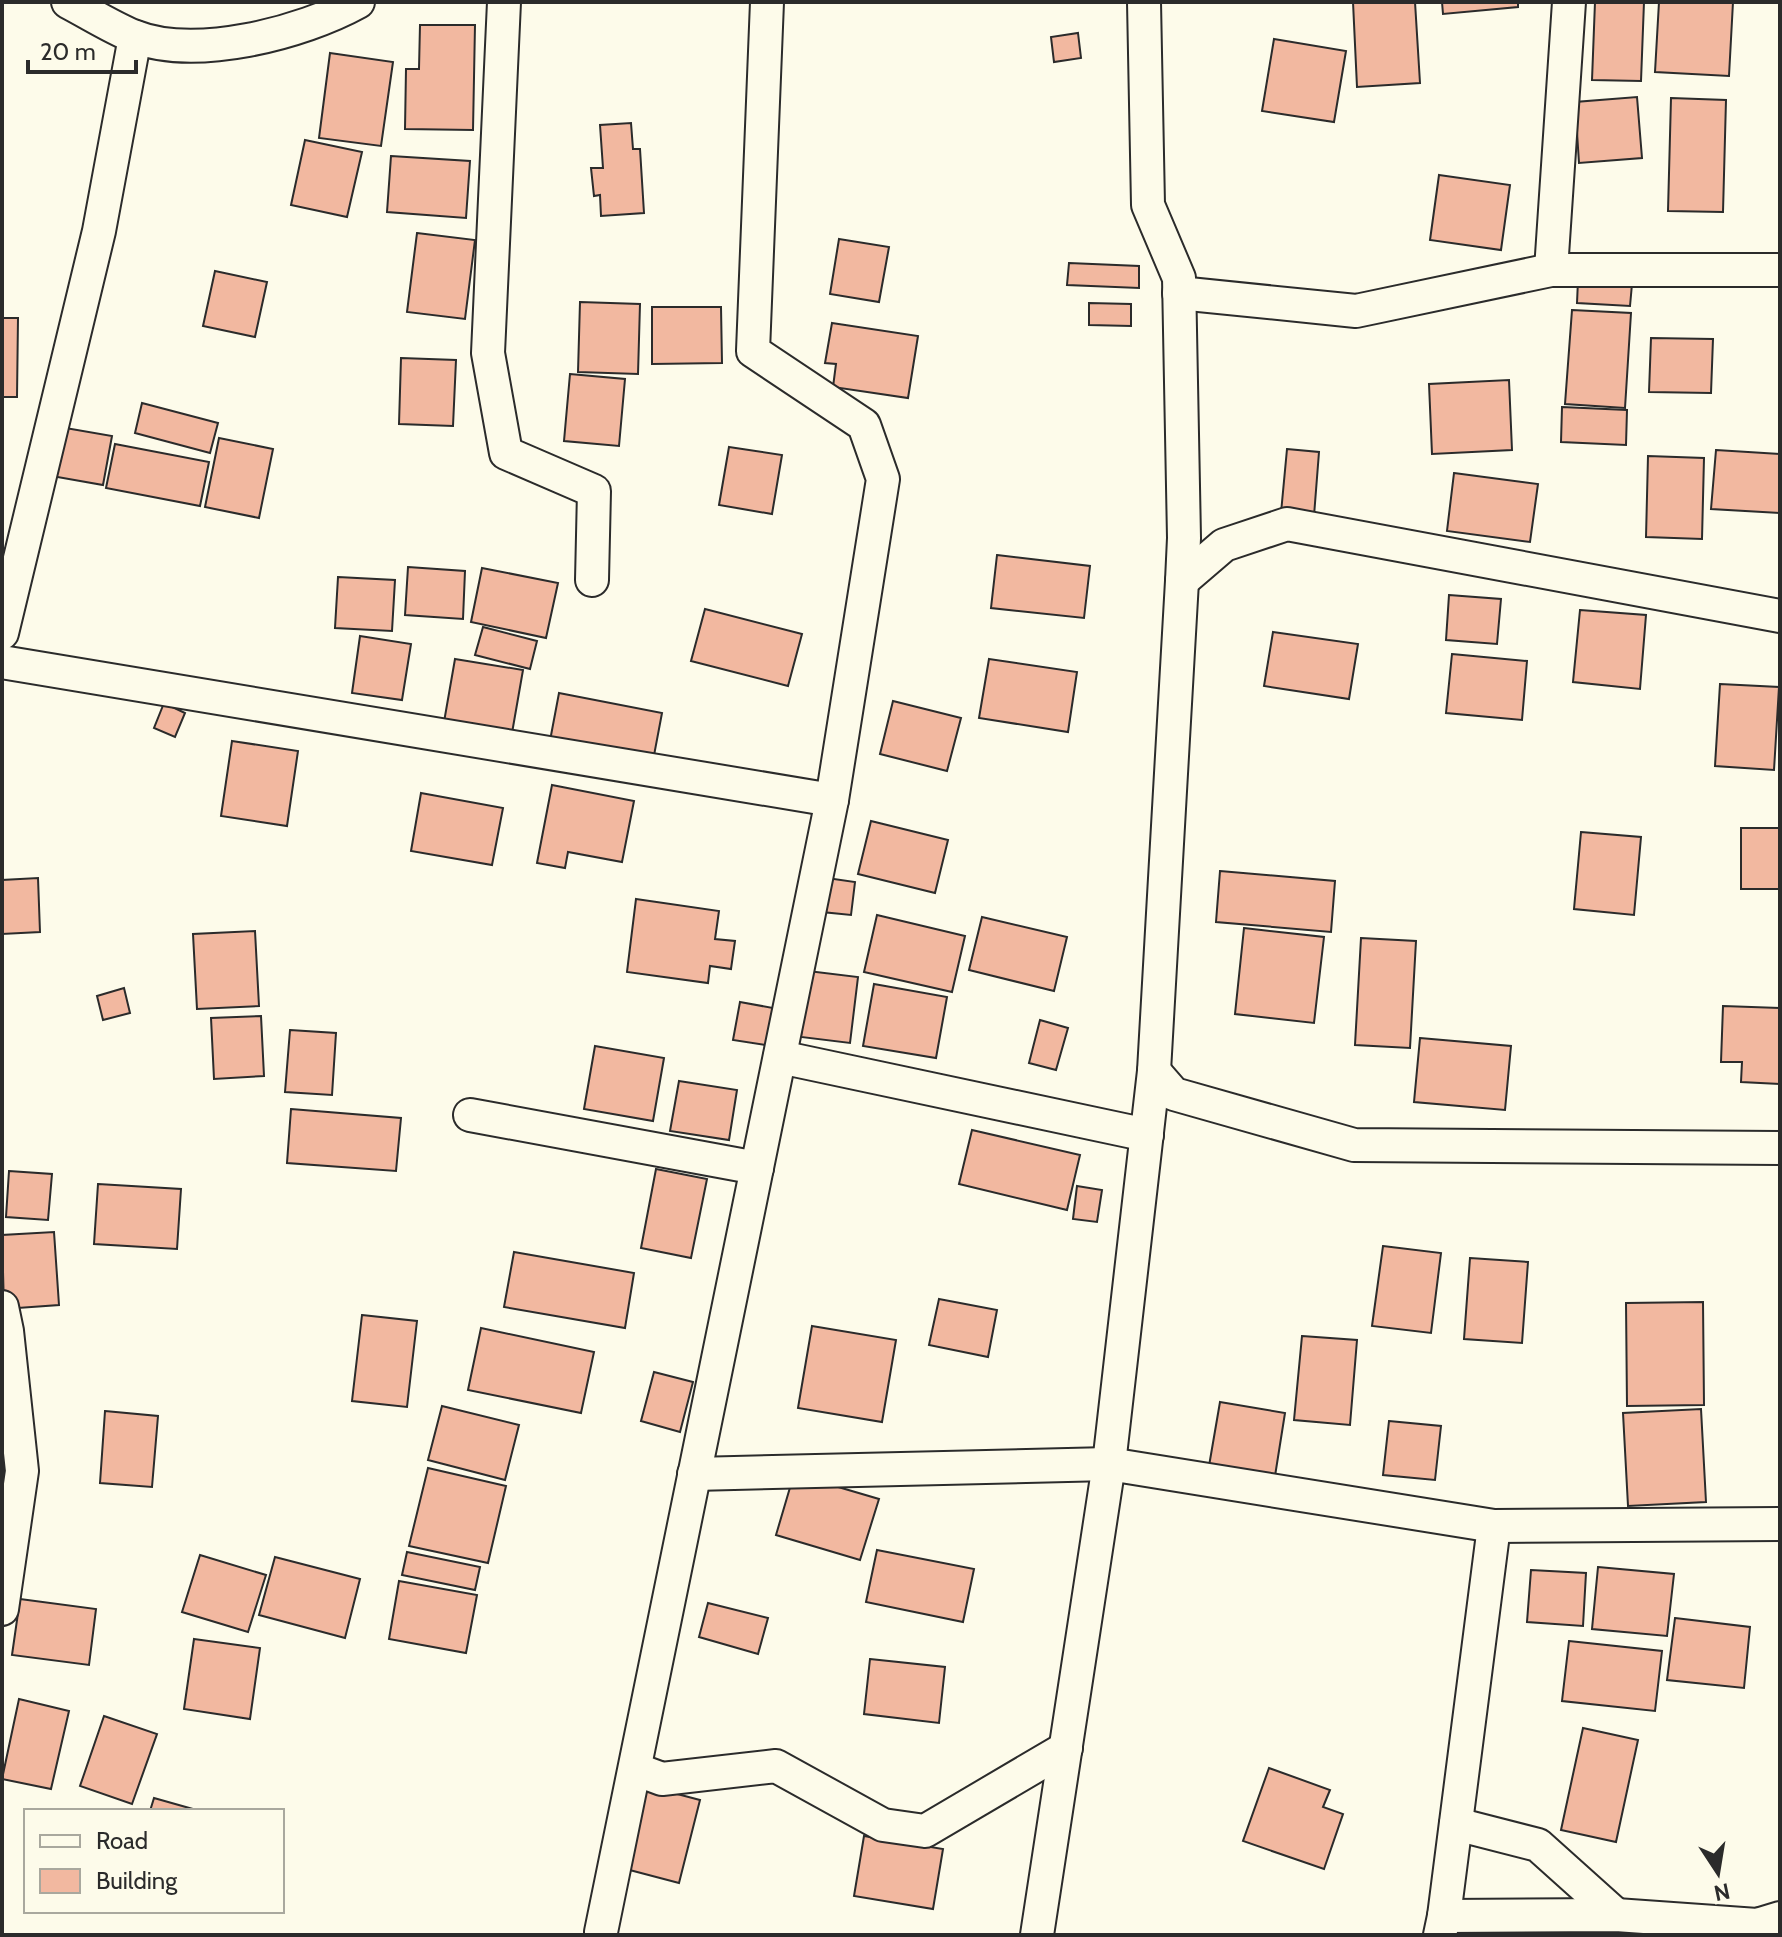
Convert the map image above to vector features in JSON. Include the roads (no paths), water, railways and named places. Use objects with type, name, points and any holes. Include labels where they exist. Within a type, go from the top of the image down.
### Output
[{"type":"street","points":[[68,2],[135,37],[207,46],[266,36],[299,14],[341,11],[358,2]]},
{"type":"street","points":[[504,2],[488,353],[506,453],[594,491],[592,580]]},
{"type":"street","points":[[602,1934],[832,800],[883,479],[864,425],[753,351],[767,2]]},
{"type":"street","points":[[1037,1935],[1109,1464],[1154,1071],[1182,581],[1184,538],[1179,278],[1148,205],[1144,2]]},
{"type":"street","points":[[1551,270],[1569,2]]},
{"type":"street","points":[[2,633],[99,231],[135,37]]},
{"type":"street","points":[[1179,293],[1356,311],[1551,270],[1780,270]]},
{"type":"street","points":[[1182,581],[1224,545],[1287,524],[1780,616]]},
{"type":"street","points":[[2,662],[832,800]]},
{"type":"street","points":[[780,1057],[1147,1135]]},
{"type":"street","points":[[1154,1071],[1174,1094],[1354,1145],[1780,1148]]},
{"type":"street","points":[[470,1115],[757,1168]]},
{"type":"street","points":[[2,1307],[22,1471],[2,1609]]},
{"type":"street","points":[[694,1474],[1109,1464],[1494,1526],[1780,1524]]},
{"type":"street","points":[[1494,1526],[1442,1926],[1616,1915],[1757,1925],[1780,1918]]},
{"type":"street","points":[[635,1769],[662,1779],[776,1766],[883,1825],[925,1831],[1066,1748]]},
{"type":"street","points":[[1456,1824],[1538,1845],[1616,1915]]}]
